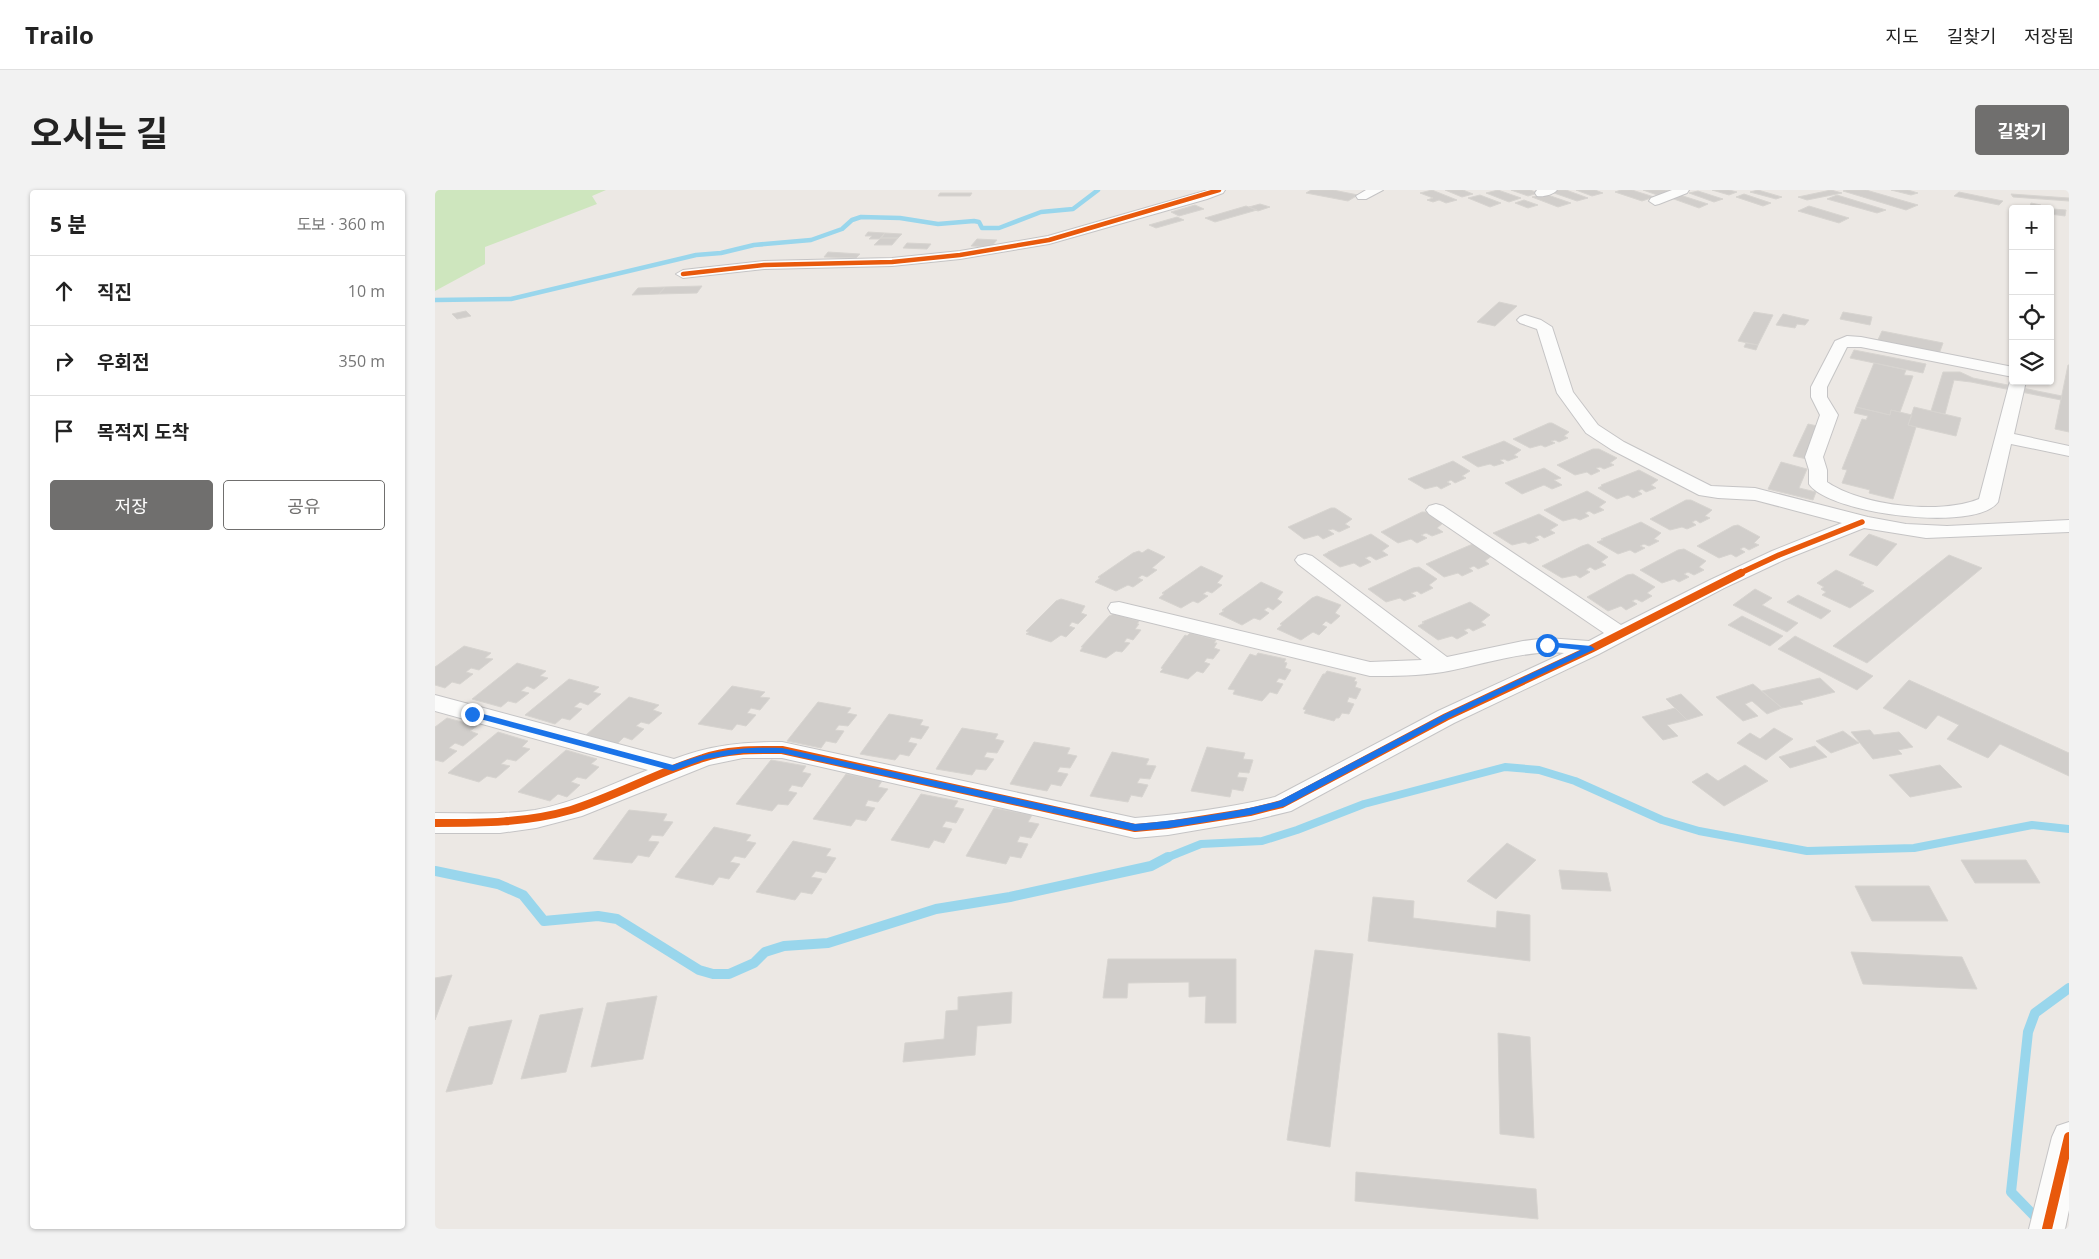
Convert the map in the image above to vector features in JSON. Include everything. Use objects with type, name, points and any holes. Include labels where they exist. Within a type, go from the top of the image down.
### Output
[{"type":"street","points":[[683,274],[764,265],[892,262],[989,251],[1049,240],[1194,199],[1219,190]]},
{"type":"street","points":[[1362,196],[1377,190]]},
{"type":"street","points":[[1655,200],[1683,190]]},
{"type":"street","points":[[1525,320],[1541,325],[1547,332],[1565,393],[1592,428],[1618,446],[1706,491],[1718,494],[1753,494],[1862,522],[1907,530],[1945,532],[2069,526]]},
{"type":"street","points":[[2009,371],[1861,342],[1847,341],[1841,344],[1819,387],[1819,397],[1829,415],[1814,458],[1818,470],[1818,484],[1835,495],[1865,504],[1906,512],[1979,507],[1988,502],[2017,385]]},
{"type":"street","points":[[2005,437],[2069,451]]},
{"type":"street","points":[[1437,510],[1620,634]]},
{"type":"street","points":[[435,824],[500,823],[536,819],[573,809],[704,757],[743,750],[782,750],[1135,828],[1169,825],[1250,812],[1282,804],[1446,716],[1591,649],[1717,584],[1779,555],[1862,522]]},
{"type":"street","points":[[1305,560],[1443,665]]},
{"type":"street","points":[[1119,608],[1370,669],[1411,669],[1443,665],[1523,648],[1547,645],[1591,649]]},
{"type":"street","points":[[435,703],[673,768]]},
{"type":"street","points":[[2049,1217],[2069,1137]]},
{"type":"green space","points":[[435,190],[606,190],[592,196],[597,204],[485,247],[485,264],[435,291]]},
{"type":"building","points":[[1311,190],[1333,190],[1358,195],[1348,201],[1306,193]]},
{"type":"building","points":[[1432,190],[1457,200],[1446,203],[1439,200],[1433,202],[1427,200],[1433,198],[1420,193]]},
{"type":"building","points":[[1445,190],[1463,190],[1473,194],[1462,197]]},
{"type":"building","points":[[1498,190],[1521,198],[1509,202],[1486,193]]},
{"type":"building","points":[[1511,190],[1530,190],[1538,193],[1528,196]]},
{"type":"building","points":[[1566,190],[1588,198],[1577,201],[1551,192]]},
{"type":"building","points":[[1576,190],[1595,190],[1603,193],[1592,196]]},
{"type":"building","points":[[1632,190],[1654,197],[1642,201],[1615,192]]},
{"type":"building","points":[[1643,190],[1665,190],[1672,192],[1660,196]]},
{"type":"building","points":[[1712,190],[1729,190],[1737,192],[1729,195]]},
{"type":"building","points":[[1758,190],[1782,197],[1776,199],[1750,192]]},
{"type":"building","points":[[1831,190],[1842,193],[1807,200],[1798,197]]},
{"type":"building","points":[[1866,190],[1918,205],[1906,210],[1843,191]]},
{"type":"building","points":[[1891,190],[1908,190],[1918,193],[1911,195]]},
{"type":"building","points":[[1698,191],[1723,199],[1714,202],[1689,193]]},
{"type":"building","points":[[1959,192],[2003,201],[1999,205],[1954,196]]},
{"type":"building","points":[[940,193],[972,193],[970,196],[938,196]]},
{"type":"building","points":[[1545,194],[1571,203],[1558,207],[1532,197]]},
{"type":"building","points":[[1744,194],[1771,203],[1763,206],[1736,197]]},
{"type":"building","points":[[2011,194],[2069,198],[2069,201],[2013,197]]},
{"type":"building","points":[[1480,195],[1501,203],[1490,207],[1468,198]]},
{"type":"building","points":[[1680,195],[1708,204],[1699,208],[1671,198]]},
{"type":"building","points":[[1837,195],[1886,210],[1877,213],[1827,199]]},
{"type":"building","points":[[1524,200],[1538,205],[1528,208],[1515,203]]},
{"type":"building","points":[[1260,204],[1270,207],[1258,211],[1249,207]]},
{"type":"building","points":[[1195,205],[1204,209],[1179,216],[1171,212]]},
{"type":"building","points":[[1246,206],[1257,210],[1215,222],[1205,218]]},
{"type":"building","points":[[1809,206],[1849,218],[1839,223],[1798,211]]},
{"type":"building","points":[[2054,209],[2066,210],[2065,216],[2054,215]]},
{"type":"building","points":[[1177,217],[1184,220],[1156,228],[1149,225]]},
{"type":"building","points":[[868,232],[885,233],[879,239],[869,239],[872,236],[865,236]]},
{"type":"building","points":[[885,233],[902,234],[898,238],[881,238]]},
{"type":"building","points":[[881,238],[898,238],[892,245],[874,245]]},
{"type":"building","points":[[977,239],[997,240],[991,247],[971,246]]},
{"type":"building","points":[[907,243],[931,244],[927,249],[903,248]]},
{"type":"building","points":[[828,252],[860,254],[856,258],[824,257]]},
{"type":"building","points":[[702,286],[697,293],[659,294],[665,287]]},
{"type":"building","points":[[665,287],[659,294],[632,295],[638,288]]},
{"type":"building","points":[[1499,302],[1517,306],[1495,326],[1477,322]]},
{"type":"building","points":[[466,311],[471,316],[457,319],[452,314]]},
{"type":"building","points":[[1754,312],[1773,315],[1758,345],[1738,341]]},
{"type":"building","points":[[1843,312],[1872,317],[1870,325],[1840,319]]},
{"type":"building","points":[[1783,314],[1809,320],[1805,325],[1797,324],[1795,328],[1776,325]]},
{"type":"building","points":[[1882,331],[1943,343],[1939,354],[1877,342]]},
{"type":"building","points":[[1746,343],[1758,345],[1756,350],[1744,347]]},
{"type":"building","points":[[1854,350],[1926,364],[1923,373],[1850,358]]},
{"type":"building","points":[[1874,363],[1906,370],[1904,375],[1913,376],[1900,412],[1891,410],[1890,415],[1856,407]]},
{"type":"building","points":[[2069,365],[2069,432],[2055,429]]},
{"type":"building","points":[[1943,372],[1960,372],[1973,378],[2062,396],[2061,400],[1954,380],[1945,414],[1931,411]]},
{"type":"building","points":[[1856,407],[1890,415],[1891,410],[1912,415],[1908,425],[1916,427],[1893,499],[1869,493],[1870,490],[1842,483],[1847,470],[1842,469],[1862,419],[1866,420],[1868,416],[1854,413]]},
{"type":"building","points":[[1914,407],[1961,418],[1956,436],[1908,425]]},
{"type":"building","points":[[1549,423],[1569,432],[1564,436],[1568,438],[1559,442],[1551,441],[1555,443],[1545,447],[1541,445],[1530,448],[1513,439]]},
{"type":"building","points":[[1808,424],[1822,427],[1807,459],[1793,456]]},
{"type":"building","points":[[1504,441],[1521,450],[1514,455],[1518,457],[1508,461],[1500,460],[1504,463],[1494,466],[1490,464],[1478,467],[1462,457]]},
{"type":"building","points":[[1593,449],[1599,449],[1617,458],[1610,463],[1614,465],[1604,469],[1596,468],[1600,471],[1591,475],[1587,472],[1575,475],[1557,465]]},
{"type":"building","points":[[1453,461],[1470,471],[1462,476],[1466,478],[1455,483],[1451,480],[1447,482],[1451,484],[1441,489],[1437,486],[1425,489],[1408,479]]},
{"type":"building","points":[[1781,462],[1807,469],[1799,488],[1816,492],[1813,500],[1768,489]]},
{"type":"building","points":[[1544,468],[1561,478],[1554,480],[1562,485],[1552,489],[1544,485],[1522,494],[1505,483]]},
{"type":"building","points":[[1639,470],[1658,480],[1651,485],[1656,488],[1646,492],[1642,489],[1638,491],[1642,494],[1633,498],[1628,495],[1617,499],[1598,488],[1601,485]]},
{"type":"building","points":[[1587,491],[1606,502],[1599,507],[1604,510],[1594,514],[1589,511],[1585,513],[1589,516],[1580,520],[1575,518],[1563,521],[1544,510]]},
{"type":"building","points":[[1686,500],[1691,500],[1712,510],[1705,516],[1710,518],[1700,523],[1696,520],[1692,522],[1696,525],[1687,529],[1682,527],[1670,530],[1650,519]]},
{"type":"building","points":[[1335,508],[1352,519],[1345,524],[1350,527],[1339,532],[1333,529],[1328,530],[1334,534],[1323,539],[1318,535],[1304,539],[1288,527]]},
{"type":"building","points":[[1422,512],[1426,512],[1443,523],[1437,528],[1443,532],[1432,536],[1426,533],[1421,535],[1427,538],[1417,543],[1411,539],[1398,543],[1381,532]]},
{"type":"building","points":[[1539,514],[1558,525],[1550,530],[1555,533],[1544,538],[1540,535],[1535,537],[1539,540],[1529,544],[1525,542],[1512,545],[1493,533]]},
{"type":"building","points":[[1641,522],[1661,533],[1654,539],[1659,541],[1649,546],[1644,544],[1640,546],[1645,548],[1635,553],[1630,550],[1618,554],[1597,542],[1603,540],[1601,539]]},
{"type":"building","points":[[1738,525],[1760,537],[1754,543],[1759,545],[1749,550],[1744,547],[1740,549],[1745,552],[1736,557],[1731,554],[1719,558],[1697,546],[1733,526]]},
{"type":"building","points":[[1371,534],[1389,546],[1382,551],[1388,555],[1376,560],[1370,556],[1365,558],[1371,562],[1360,567],[1354,563],[1340,567],[1323,555],[1328,552]]},
{"type":"building","points":[[1869,534],[1897,544],[1877,566],[1849,555]]},
{"type":"building","points":[[1475,543],[1493,555],[1485,561],[1489,564],[1478,569],[1474,566],[1469,568],[1473,571],[1462,576],[1458,573],[1444,577],[1426,564]]},
{"type":"building","points":[[1588,544],[1608,557],[1601,562],[1606,565],[1595,570],[1590,567],[1586,570],[1590,572],[1580,578],[1576,575],[1562,578],[1542,566],[1582,546]]},
{"type":"building","points":[[1148,549],[1165,557],[1152,568],[1157,570],[1147,577],[1142,575],[1138,578],[1143,580],[1133,587],[1128,585],[1116,591],[1095,582],[1100,578],[1098,577],[1133,553],[1139,551],[1142,553]]},
{"type":"building","points":[[1684,549],[1706,561],[1699,567],[1704,570],[1694,575],[1688,572],[1684,574],[1689,577],[1679,582],[1674,579],[1662,583],[1640,570],[1678,550]]},
{"type":"building","points":[[1949,555],[1982,568],[1867,663],[1833,646]]},
{"type":"building","points":[[1201,566],[1223,576],[1217,583],[1222,585],[1212,593],[1207,591],[1203,594],[1208,596],[1198,603],[1193,601],[1181,608],[1159,598],[1164,594],[1162,593]]},
{"type":"building","points":[[1419,567],[1437,579],[1429,585],[1433,588],[1421,594],[1417,591],[1411,593],[1416,596],[1404,601],[1400,598],[1386,602],[1368,589],[1413,568]]},
{"type":"building","points":[[1836,570],[1864,583],[1861,585],[1874,591],[1850,608],[1822,595],[1826,592],[1821,589],[1824,587],[1817,583]]},
{"type":"building","points":[[1633,574],[1655,587],[1647,593],[1652,596],[1642,602],[1636,599],[1632,601],[1637,604],[1626,610],[1621,606],[1608,611],[1587,597],[1627,575]]},
{"type":"building","points":[[1261,582],[1283,592],[1277,599],[1282,602],[1273,610],[1268,607],[1264,610],[1269,613],[1260,620],[1254,618],[1242,625],[1219,614],[1224,611],[1222,610]]},
{"type":"building","points":[[1755,589],[1772,598],[1762,605],[1798,623],[1787,632],[1733,605]]},
{"type":"building","points":[[1798,595],[1831,611],[1821,619],[1787,602]]},
{"type":"building","points":[[1317,596],[1341,605],[1335,613],[1340,616],[1331,624],[1326,621],[1322,625],[1327,627],[1319,635],[1313,632],[1301,640],[1277,629],[1282,625],[1280,624]]},
{"type":"building","points":[[1061,599],[1085,606],[1081,613],[1087,615],[1078,624],[1072,622],[1069,626],[1075,628],[1066,637],[1061,635],[1051,642],[1026,634],[1029,632],[1026,631],[1056,601]]},
{"type":"building","points":[[1470,602],[1490,615],[1481,622],[1486,625],[1473,631],[1469,628],[1464,630],[1468,633],[1457,639],[1452,636],[1438,640],[1418,626],[1424,623],[1422,622]]},
{"type":"building","points":[[1114,614],[1139,621],[1135,629],[1141,630],[1133,640],[1127,638],[1124,642],[1130,643],[1122,652],[1116,651],[1106,658],[1080,651],[1083,647],[1081,647],[1109,616]]},
{"type":"building","points":[[1742,616],[1783,636],[1770,646],[1728,625]]},
{"type":"building","points":[[1190,633],[1216,640],[1214,643],[1217,643],[1214,648],[1220,650],[1213,659],[1207,658],[1204,662],[1210,664],[1203,673],[1197,671],[1188,679],[1160,672],[1185,635],[1187,636]]},
{"type":"building","points":[[1795,636],[1873,676],[1857,690],[1778,649]]},
{"type":"building","points":[[464,646],[491,653],[485,658],[493,659],[479,670],[471,668],[466,672],[473,674],[460,684],[452,682],[445,688],[435,685],[435,667]]},
{"type":"building","points":[[1258,653],[1286,659],[1284,662],[1287,663],[1285,668],[1291,670],[1285,680],[1279,678],[1276,682],[1283,684],[1277,694],[1270,692],[1262,701],[1233,694],[1235,690],[1228,689],[1250,654],[1256,656]]},
{"type":"building","points":[[517,663],[546,671],[540,676],[548,678],[534,689],[527,686],[521,691],[529,693],[516,703],[508,701],[501,707],[472,699]]},
{"type":"building","points":[[1327,671],[1356,678],[1354,681],[1357,682],[1355,687],[1361,689],[1356,699],[1349,697],[1347,702],[1354,704],[1349,714],[1342,713],[1334,721],[1304,713],[1306,710],[1303,709],[1323,674]]},
{"type":"building","points":[[1820,678],[1835,692],[1800,701],[1803,704],[1782,708],[1762,691]]},
{"type":"building","points":[[569,679],[599,687],[593,692],[601,694],[588,705],[580,702],[574,707],[582,709],[570,720],[562,718],[555,724],[525,715]]},
{"type":"building","points":[[1909,680],[2069,753],[2069,776],[2000,744],[1988,758],[1947,739],[1959,725],[1938,715],[1926,729],[1883,708]]},
{"type":"building","points":[[1753,684],[1782,708],[1767,714],[1752,701],[1745,704],[1758,716],[1743,721],[1716,697]]},
{"type":"building","points":[[732,686],[765,692],[760,697],[770,698],[760,710],[751,708],[747,713],[756,715],[746,726],[737,724],[732,730],[698,724]]},
{"type":"building","points":[[1681,694],[1703,715],[1687,720],[1666,699]]},
{"type":"building","points":[[629,697],[659,705],[653,710],[662,713],[649,724],[641,722],[636,726],[644,729],[632,740],[624,737],[617,744],[586,735]]},
{"type":"building","points":[[818,702],[851,708],[847,713],[857,715],[848,726],[839,725],[835,730],[844,731],[836,743],[826,741],[821,748],[787,741]]},
{"type":"building","points":[[1675,708],[1687,720],[1667,725],[1678,736],[1663,740],[1642,717]]},
{"type":"building","points":[[889,714],[923,720],[920,725],[929,727],[921,739],[911,737],[908,742],[917,744],[909,756],[900,754],[895,760],[860,754]]},
{"type":"building","points":[[447,718],[477,726],[470,731],[478,734],[463,746],[455,743],[449,748],[457,751],[443,762],[435,760],[435,727]]},
{"type":"building","points":[[962,728],[998,734],[995,739],[1004,741],[997,753],[987,752],[984,757],[994,759],[986,770],[976,769],[972,775],[936,769]]},
{"type":"building","points":[[1774,728],[1793,739],[1766,760],[1737,743],[1750,733],[1760,739]]},
{"type":"building","points":[[1870,730],[1874,735],[1899,732],[1913,747],[1898,750],[1902,754],[1873,759],[1851,732]]},
{"type":"building","points":[[1843,731],[1859,743],[1831,753],[1816,741]]},
{"type":"building","points":[[498,732],[528,741],[522,747],[530,749],[516,761],[507,759],[501,764],[510,766],[496,778],[487,776],[479,782],[448,773]]},
{"type":"building","points":[[1034,742],[1070,748],[1067,754],[1077,756],[1070,768],[1060,767],[1057,772],[1068,774],[1061,786],[1051,784],[1047,791],[1010,784]]},
{"type":"building","points":[[1815,746],[1827,757],[1790,768],[1779,757]]},
{"type":"building","points":[[1207,747],[1245,753],[1243,759],[1253,760],[1249,773],[1239,772],[1237,777],[1247,778],[1243,791],[1232,789],[1230,797],[1191,791]]},
{"type":"building","points":[[566,750],[597,759],[591,764],[599,767],[586,779],[577,777],[571,782],[580,785],[567,797],[558,794],[550,801],[518,792]]},
{"type":"building","points":[[1112,752],[1149,759],[1146,765],[1156,766],[1150,779],[1140,778],[1137,783],[1148,785],[1142,797],[1131,795],[1128,802],[1090,796]]},
{"type":"building","points":[[771,760],[806,766],[802,772],[811,774],[802,787],[792,785],[788,791],[797,793],[788,805],[778,804],[772,811],[736,804]]},
{"type":"building","points":[[1745,765],[1768,781],[1724,806],[1692,782],[1707,773],[1718,781]]},
{"type":"building","points":[[1940,765],[1962,787],[1910,797],[1889,775]]},
{"type":"building","points":[[846,774],[882,781],[878,787],[888,789],[878,802],[868,800],[865,806],[875,808],[866,821],[856,819],[851,826],[813,819]]},
{"type":"building","points":[[921,794],[958,801],[954,807],[964,809],[956,823],[946,821],[942,827],[952,829],[944,843],[934,840],[929,848],[891,840]]},
{"type":"building","points":[[994,808],[1032,815],[1028,822],[1039,824],[1031,838],[1020,836],[1017,842],[1028,844],[1021,858],[1010,856],[1006,864],[966,856]]},
{"type":"building","points":[[629,810],[667,814],[663,821],[673,822],[663,836],[652,835],[648,841],[659,842],[649,857],[638,855],[632,863],[593,859]]},
{"type":"building","points":[[714,827],[751,835],[746,841],[756,843],[745,858],[735,856],[730,862],[740,864],[729,879],[719,877],[713,885],[675,877]]},
{"type":"building","points":[[793,841],[831,849],[826,856],[836,858],[826,873],[816,871],[811,877],[822,879],[812,894],[801,892],[795,900],[756,892]]},
{"type":"building","points":[[1507,843],[1536,860],[1496,899],[1467,881]]},
{"type":"building","points":[[1961,860],[2026,860],[2040,883],[1975,883]]},
{"type":"building","points":[[1559,870],[1607,873],[1611,891],[1562,889]]},
{"type":"building","points":[[1855,886],[1929,886],[1948,921],[1872,921]]},
{"type":"building","points":[[1373,897],[1414,901],[1413,918],[1496,928],[1497,911],[1530,915],[1530,961],[1368,941]]},
{"type":"building","points":[[1315,950],[1353,954],[1330,1147],[1287,1140]]},
{"type":"building","points":[[1851,952],[1962,957],[1977,989],[1863,984]]},
{"type":"building","points":[[1108,959],[1236,959],[1236,1023],[1205,1023],[1206,996],[1189,997],[1189,982],[1128,983],[1127,998],[1103,998]]},
{"type":"building","points":[[452,975],[435,1020],[435,978]]},
{"type":"building","points":[[1012,992],[1011,1023],[977,1026],[975,1055],[903,1062],[905,1043],[944,1039],[946,1011],[958,1010],[958,997]]},
{"type":"building","points":[[657,996],[643,1059],[591,1067],[607,1003]]},
{"type":"building","points":[[583,1008],[566,1072],[521,1079],[540,1015]]},
{"type":"building","points":[[512,1020],[492,1084],[446,1092],[469,1027]]},
{"type":"building","points":[[1498,1033],[1530,1037],[1534,1138],[1500,1134]]},
{"type":"building","points":[[1356,1172],[1536,1189],[1538,1219],[1355,1201]]},
{"type":"waterway","points":[[435,300],[511,299],[696,255],[721,253],[754,245],[811,240],[842,229],[852,220],[861,217],[900,218],[938,224],[974,221],[979,222],[982,228],[999,228],[1041,212],[1073,209],[1098,190]]},
{"type":"waterway","points":[[1166,858],[1201,844],[1262,841],[1297,830],[1364,804],[1505,767],[1539,770],[1575,781],[1662,820],[1699,831],[1807,851],[1914,848],[2032,825],[2069,829]]},
{"type":"waterway","points":[[435,871],[498,884],[523,895],[544,921],[598,916],[617,919],[699,970],[713,974],[729,974],[754,963],[765,952],[784,946],[828,943],[936,909],[1010,897],[1151,866],[1166,858]]},
{"type":"waterway","points":[[2047,1229],[2011,1192],[2028,1032],[2035,1013],[2069,988]]},
{"type":"cycle path","points":[[683,274],[764,265],[892,262],[960,255],[1049,240],[1219,190]]},
{"type":"cycle path","points":[[435,823],[500,823],[536,819],[573,809],[704,757],[743,750],[782,750],[1135,828],[1168,825],[1250,812],[1282,804],[1446,717],[1591,649],[1717,584],[1779,555],[1862,522]]},
{"type":"cycle path","points":[[2047,1229],[2069,1137]]},
{"type":"route","points":[[472,714],[673,768],[704,757],[743,750],[782,750],[1135,828],[1169,825],[1250,812],[1282,804],[1446,716],[1591,649],[1547,645]]}]
